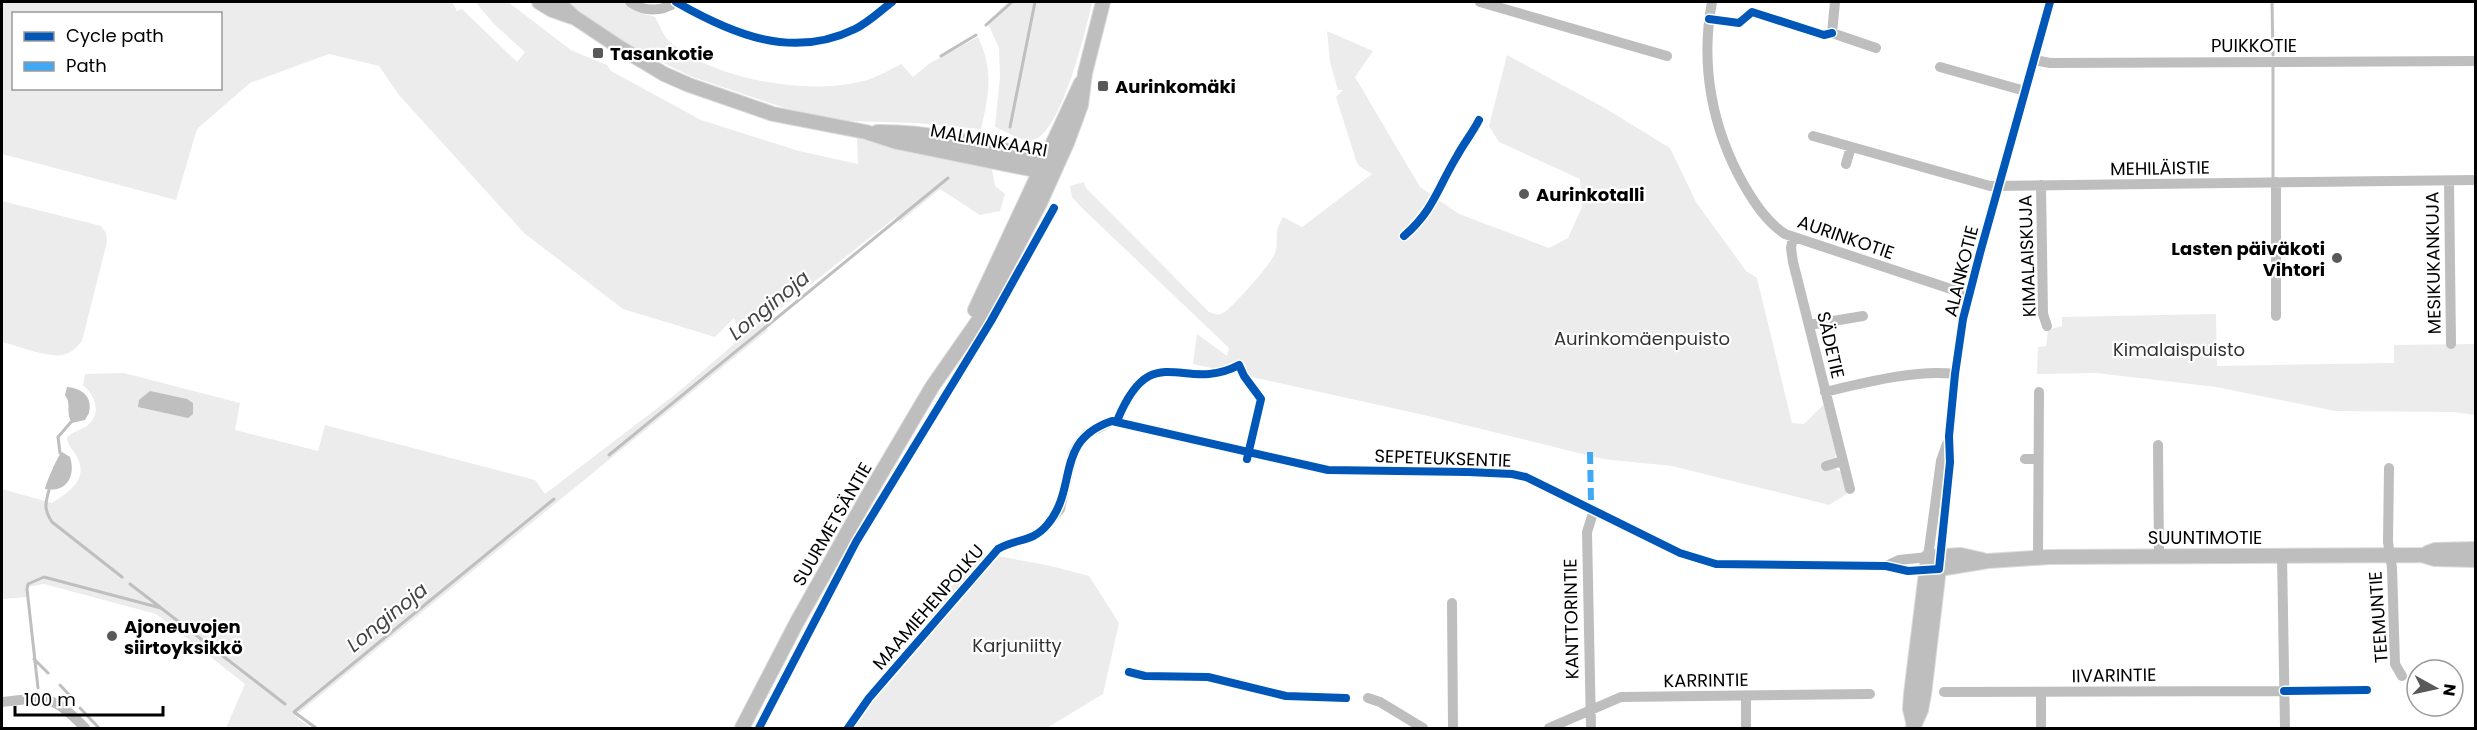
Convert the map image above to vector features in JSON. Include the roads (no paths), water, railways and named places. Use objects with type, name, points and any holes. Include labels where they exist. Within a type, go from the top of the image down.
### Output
[{"type":"main road","name":"MALMINKAARI","points":[[539,2],[552,10],[574,17]]},
{"type":"main road","name":"MALMINKAARI","points":[[558,2],[574,17],[664,74],[773,114],[866,132],[898,132],[950,140],[1055,170]]},
{"type":"main road","name":"SUURMETSÄNTIE","points":[[742,729],[787,640],[866,499],[932,387],[978,321],[1055,170],[1081,105],[1085,74],[1103,2]]},
{"type":"main road","name":"SUURMETSÄNTIE","points":[[962,342],[1085,74]]},
{"type":"main road","name":"SUUNTIMOTIE","points":[[2422,555],[2435,550],[2475,549]]},
{"type":"main road","name":"SUUNTIMOTIE","points":[[1934,563],[1960,555],[1988,561],[2038,557],[2282,555],[2422,555],[2435,559],[2475,560]]},
{"type":"main road","points":[[1913,727],[1910,709],[1911,694],[1934,563]]},
{"type":"street","points":[[630,2],[649,10],[668,7],[676,2]]},
{"type":"street","points":[[1480,2],[1667,56]]},
{"type":"street","name":"AURINKOTIE","points":[[1712,2],[1709,19],[1708,74],[1719,131],[1730,158],[1755,203],[1774,227],[1793,237],[1969,295]]},
{"type":"street","points":[[1835,2],[1832,33],[1876,48]]},
{"type":"street","name":"ALANKOTIE","points":[[1934,563],[1941,461],[1949,436],[1955,374],[1969,295],[2050,2]]},
{"type":"street","name":"PUIKKOTIE","points":[[2034,60],[2046,63],[2475,61]]},
{"type":"street","points":[[1940,67],[2025,91]]},
{"type":"street","name":"MEHILÄISTIE","points":[[1813,136],[1990,186],[2475,180]]},
{"type":"street","points":[[1846,164],[1851,147]]},
{"type":"street","name":"MESIKUKANKUJA","points":[[2449,181],[2451,344]]},
{"type":"street","points":[[2276,182],[2276,316]]},
{"type":"street","name":"KIMALAISKUJA","points":[[2041,185],[2043,314],[2047,326]]},
{"type":"street","name":"SÄDETIE","points":[[1793,237],[1791,248],[1850,489]]},
{"type":"street","points":[[1809,325],[1863,316]]},
{"type":"street","points":[[1825,392],[1903,377],[1937,373],[1955,374]]},
{"type":"street","points":[[2038,557],[2039,392]]},
{"type":"street","name":"SEPETEUKSENTIE","points":[[1046,527],[1060,509],[1072,453],[1087,435],[1112,421],[1328,470],[1512,474],[1540,483],[1680,553],[1716,564],[1886,566],[1899,560],[1934,563]]},
{"type":"street","points":[[2158,445],[2158,556]]},
{"type":"street","points":[[2025,459],[2038,459]]},
{"type":"street","points":[[1826,466],[1843,461]]},
{"type":"street","name":"TEEMUNTIE","points":[[2389,468],[2388,542],[2395,664],[2402,676]]},
{"type":"street","name":"KANTTORINTIE","points":[[1591,729],[1587,532],[1594,510]]},
{"type":"street","points":[[2282,555],[2285,729]]},
{"type":"street","points":[[1452,603],[1453,729]]},
{"type":"street","name":"IIVARINTIE","points":[[1944,692],[2284,691]]},
{"type":"street","points":[[2041,693],[2041,729]]},
{"type":"street","name":"KARRINTIE","points":[[1549,729],[1621,697],[1870,694]]},
{"type":"street","points":[[1746,696],[1746,729]]},
{"type":"street","points":[[2,702],[35,698],[56,701],[85,729]]},
{"type":"street","points":[[1368,698],[1380,702],[1423,729]]},
{"type":"waterway","points":[[986,25],[1012,2]]},
{"type":"waterway","name":"Longinoja","points":[[1010,127],[1035,2]]},
{"type":"waterway","points":[[2272,2],[2273,55]]},
{"type":"waterway","points":[[941,56],[976,35]]},
{"type":"waterway","points":[[2273,67],[2273,177]]},
{"type":"waterway","name":"Longinoja","points":[[609,455],[948,178]]},
{"type":"waterway","points":[[60,453],[58,437],[71,422]]},
{"type":"waterway","points":[[49,490],[46,507],[52,522],[122,577]]},
{"type":"waterway","name":"Longinoja","points":[[316,728],[294,712],[554,499]]},
{"type":"waterway","points":[[38,688],[27,589],[28,584],[44,577],[161,608],[285,704]]},
{"type":"waterway","points":[[130,584],[160,607]]},
{"type":"waterway","points":[[34,659],[48,673]]},
{"type":"waterway","points":[[60,685],[74,700]]},
{"type":"waterway","points":[[80,708],[99,728]]},
{"type":"place","name":"Tasankotie","points":[[598,53]]},
{"type":"place","name":"Aurinkomäki","points":[[1103,86]]},
{"type":"place","name":"Aurinkotalli","points":[[1524,194]]},
{"type":"place","name":"Lasten päiväkoti Vihtori","points":[[2337,258]]},
{"type":"place","name":"Ajoneuvojen siirtoyksikkö","points":[[112,636]]},
{"type":"park label","name":"Aurinkomäenpuisto","points":[[1642,338]]},
{"type":"park label","name":"Kimalaispuisto","points":[[2179,349]]},
{"type":"park label","name":"Karjuniitty","points":[[1017,645]]}]
